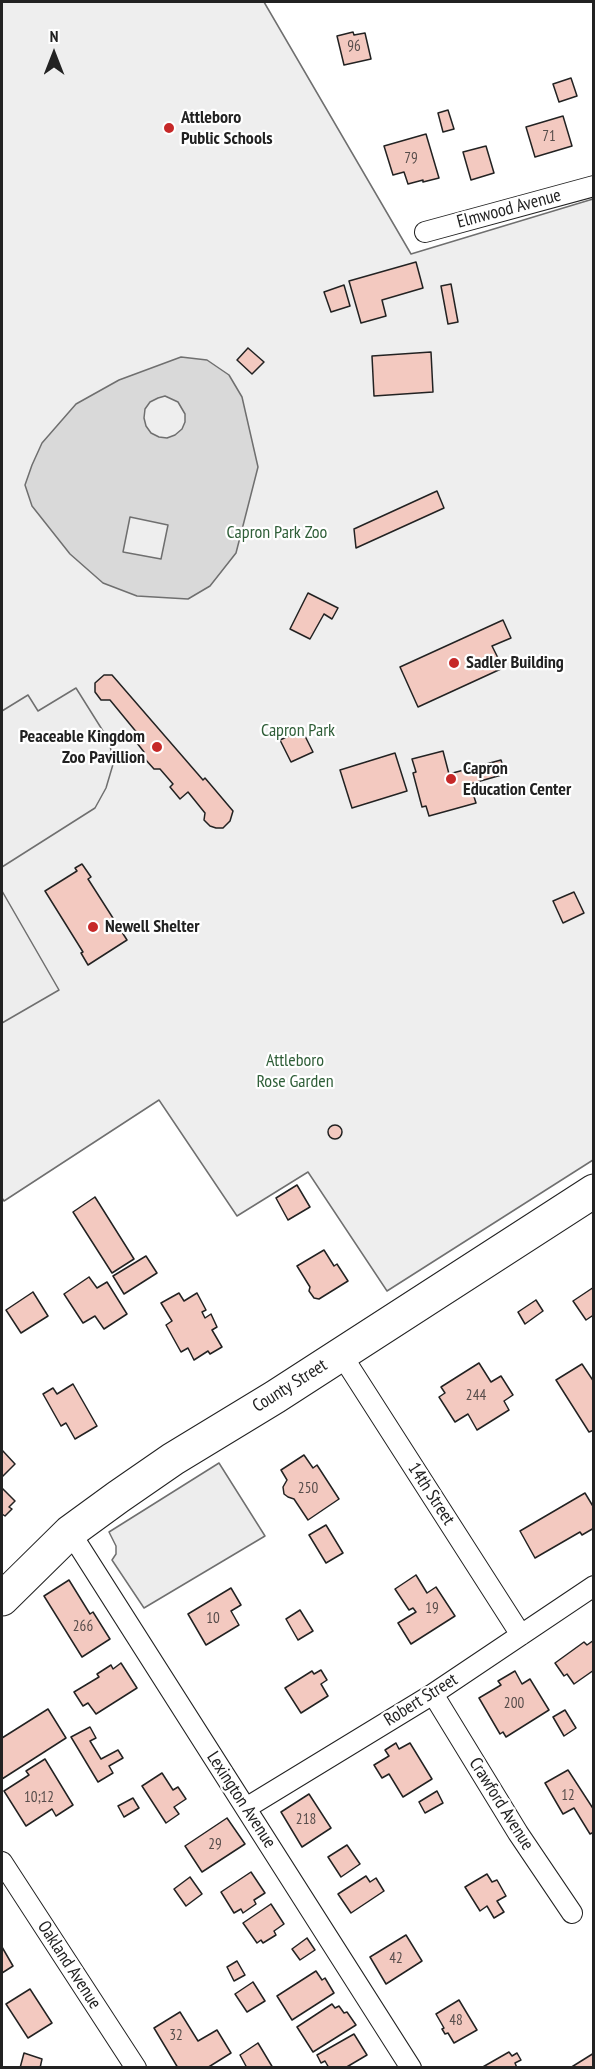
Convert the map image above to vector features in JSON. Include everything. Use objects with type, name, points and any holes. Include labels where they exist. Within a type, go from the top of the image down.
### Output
[{"type":"highway","name":"County Street","points":[[2,1599],[70,1532],[172,1459],[341,1354],[594,1191]]},
{"type":"street","name":"Elmwood Avenue","points":[[425,232],[594,186]]},
{"type":"street","name":"14th Street","points":[[341,1354],[521,1635]]},
{"type":"street","name":"Lexington Avenue","points":[[70,1532],[411,2067]]},
{"type":"street","name":"Robert Street","points":[[246,1808],[432,1694],[594,1586]]},
{"type":"street","name":"Crawford Avenue","points":[[432,1694],[518,1833],[572,1913]]},
{"type":"street","name":"Oakland Avenue","points":[[2,1862],[136,2067]]},
{"type":"green space","name":"Capron Park","points":[[2,2],[264,2],[411,254],[593,199],[593,1160],[387,1291],[308,1172],[237,1216],[159,1100],[4,1201],[2,1198]]},
{"type":"shaded area","points":[[181,357],[207,360],[229,375],[242,397],[258,467],[236,553],[210,586],[188,599],[137,596],[103,583],[70,554],[32,506],[25,485],[42,443],[76,404],[119,380]],"holes":[[[165,396],[178,402],[185,414],[182,429],[167,438],[151,433],[144,418],[145,409],[150,402]],[[130,517],[168,525],[161,559],[123,552]]]},
{"type":"shaded area","points":[[76,688],[108,739],[114,761],[106,788],[95,808],[2,867],[2,711],[28,695],[38,711]]},
{"type":"shaded area","points":[[2,891],[59,990],[2,1023]]},
{"type":"shaded area","points":[[219,1463],[265,1536],[144,1608],[112,1560],[116,1554],[116,1546],[109,1532]]},
{"type":"building","points":[[353,32],[354,35],[365,33],[371,59],[344,65],[337,36]]},
{"type":"building","points":[[571,78],[577,96],[559,102],[553,84]]},
{"type":"building","points":[[448,110],[454,129],[443,132],[438,113]]},
{"type":"building","points":[[563,116],[572,146],[535,157],[526,127]]},
{"type":"building","points":[[426,134],[439,178],[408,184],[404,172],[393,175],[384,146]]},
{"type":"building","points":[[486,146],[494,173],[471,180],[463,152]]},
{"type":"building","points":[[416,262],[423,288],[382,300],[386,316],[361,323],[349,281]]},
{"type":"building","points":[[451,284],[458,322],[448,324],[441,286]]},
{"type":"building","points":[[344,285],[350,306],[331,312],[324,292]]},
{"type":"building","points":[[248,348],[264,362],[252,374],[237,360]]},
{"type":"building","points":[[431,352],[433,392],[374,396],[372,356]]},
{"type":"building","points":[[437,491],[444,508],[356,548],[354,529]]},
{"type":"building","points":[[308,593],[338,608],[332,619],[324,614],[310,639],[290,629]]},
{"type":"building","name":"Sadler Building","points":[[503,620],[511,638],[492,646],[503,668],[418,707],[400,667]]},
{"type":"building","name":"Peaceable Kingdom Zoo Pavillion","points":[[104,675],[112,675],[203,780],[205,778],[233,811],[230,821],[223,828],[210,826],[204,820],[205,813],[188,792],[180,799],[170,787],[173,784],[160,769],[154,769],[145,759],[144,752],[133,738],[138,734],[110,700],[101,700],[95,692],[95,683]]},
{"type":"building","points":[[302,730],[313,752],[291,762],[280,740]]},
{"type":"building","name":"Capron Education Center","points":[[443,751],[449,774],[501,760],[505,774],[470,784],[476,803],[429,816],[426,806],[422,807],[413,773],[416,772],[412,759]]},
{"type":"building","points":[[395,753],[407,791],[352,808],[340,770]]},
{"type":"building","name":"Newell Shelter","points":[[82,864],[91,877],[88,879],[127,940],[88,965],[81,953],[83,952],[45,891],[77,871],[75,868]]},
{"type":"building","points":[[574,892],[584,913],[563,923],[553,901]]},
{"type":"building","points":[[332,1125],[338,1125],[342,1132],[338,1139],[332,1139],[328,1135],[328,1129]]},
{"type":"building","points":[[297,1185],[310,1207],[288,1220],[276,1198]]},
{"type":"building","points":[[95,1197],[134,1259],[112,1273],[73,1212]]},
{"type":"building","points":[[324,1250],[334,1266],[337,1264],[348,1281],[319,1299],[314,1298],[309,1291],[310,1287],[297,1266]]},
{"type":"building","points":[[146,1256],[157,1273],[124,1294],[113,1276]]},
{"type":"building","points":[[89,1277],[97,1288],[107,1282],[127,1314],[104,1329],[95,1316],[83,1323],[64,1294]]},
{"type":"building","points":[[594,1287],[594,1318],[592,1316],[586,1320],[573,1301]]},
{"type":"building","points":[[33,1292],[48,1316],[21,1333],[6,1310]]},
{"type":"building","points":[[179,1293],[184,1301],[197,1293],[206,1310],[202,1312],[205,1318],[211,1314],[217,1327],[212,1330],[222,1347],[210,1354],[208,1351],[194,1360],[188,1348],[181,1352],[166,1325],[172,1321],[161,1303]]},
{"type":"building","points":[[536,1300],[543,1311],[525,1324],[518,1312]]},
{"type":"building","points":[[479,1363],[491,1382],[501,1376],[513,1395],[504,1401],[509,1410],[477,1430],[468,1414],[455,1422],[439,1397],[445,1393],[441,1387]]},
{"type":"building","points":[[582,1364],[594,1382],[594,1430],[589,1432],[556,1380]]},
{"type":"building","points":[[73,1384],[97,1426],[75,1439],[66,1423],[61,1426],[43,1394],[53,1388],[57,1394]]},
{"type":"building","points":[[2,1450],[15,1464],[2,1477]]},
{"type":"building","points":[[304,1455],[313,1468],[317,1465],[339,1499],[308,1520],[294,1499],[284,1494],[283,1487],[287,1480],[281,1470]]},
{"type":"building","points":[[2,1488],[15,1501],[9,1507],[12,1509],[5,1516],[2,1514]]},
{"type":"building","points":[[585,1493],[594,1508],[594,1528],[582,1535],[580,1532],[535,1558],[520,1531]]},
{"type":"building","points":[[326,1525],[343,1553],[326,1563],[309,1535]]},
{"type":"building","points":[[416,1575],[427,1593],[436,1587],[455,1616],[411,1644],[398,1623],[416,1612],[413,1608],[409,1610],[395,1589]]},
{"type":"building","points":[[69,1580],[90,1614],[93,1612],[110,1639],[82,1657],[44,1596]]},
{"type":"building","points":[[231,1588],[241,1605],[231,1611],[239,1625],[206,1645],[188,1614]]},
{"type":"building","points":[[300,1610],[313,1631],[298,1640],[286,1619]]},
{"type":"building","points":[[594,1640],[594,1670],[574,1684],[567,1674],[564,1676],[555,1663],[584,1642],[587,1645]]},
{"type":"building","points":[[121,1663],[137,1688],[96,1714],[88,1703],[83,1706],[74,1692],[99,1677],[97,1674],[111,1665],[113,1669]]},
{"type":"building","points":[[321,1670],[327,1680],[321,1684],[328,1696],[301,1713],[285,1688],[312,1671],[314,1674]]},
{"type":"building","points":[[515,1671],[522,1684],[530,1679],[549,1710],[506,1737],[503,1732],[500,1734],[479,1698],[501,1685],[498,1681]]},
{"type":"building","points":[[48,1709],[66,1738],[2,1779],[2,1738]]},
{"type":"building","points":[[565,1710],[576,1728],[564,1736],[553,1717]]},
{"type":"building","points":[[90,1727],[96,1738],[90,1741],[101,1759],[118,1750],[123,1758],[109,1766],[113,1773],[98,1782],[71,1737]]},
{"type":"building","points":[[396,1743],[399,1749],[410,1743],[432,1779],[403,1797],[389,1774],[382,1778],[374,1765],[389,1756],[385,1750]]},
{"type":"building","points":[[45,1759],[73,1805],[56,1816],[52,1809],[26,1826],[4,1791],[29,1775],[26,1771]]},
{"type":"building","points":[[568,1770],[594,1810],[594,1832],[590,1834],[574,1808],[563,1814],[545,1783]]},
{"type":"building","points":[[162,1773],[173,1790],[178,1787],[186,1799],[174,1807],[179,1814],[166,1823],[142,1786]]},
{"type":"building","points":[[437,1791],[443,1803],[425,1813],[419,1802]]},
{"type":"building","points":[[309,1794],[331,1828],[302,1847],[281,1812]]},
{"type":"building","points":[[133,1798],[139,1808],[124,1817],[118,1806]]},
{"type":"building","points":[[227,1818],[245,1844],[202,1872],[185,1846]]},
{"type":"building","points":[[347,1845],[360,1864],[341,1877],[328,1857]]},
{"type":"building","points":[[251,1872],[265,1893],[254,1900],[256,1904],[243,1913],[241,1909],[234,1913],[221,1892]]},
{"type":"building","points":[[487,1874],[492,1882],[497,1880],[506,1896],[497,1901],[504,1912],[494,1918],[487,1906],[480,1911],[465,1887]]},
{"type":"building","points":[[366,1876],[370,1882],[376,1878],[384,1891],[351,1913],[338,1894]]},
{"type":"building","points":[[190,1877],[202,1894],[186,1906],[174,1889]]},
{"type":"building","points":[[271,1904],[284,1924],[274,1931],[276,1935],[263,1943],[261,1940],[257,1943],[243,1923]]},
{"type":"building","points":[[406,1935],[422,1961],[386,1984],[370,1957]]},
{"type":"building","points":[[307,1938],[315,1950],[300,1960],[292,1949]]},
{"type":"building","points":[[2,1947],[13,1966],[2,1973]]},
{"type":"building","points":[[237,1961],[245,1975],[234,1981],[227,1967]]},
{"type":"building","points":[[316,1971],[322,1980],[325,1978],[334,1993],[292,2020],[277,1996]]},
{"type":"building","points":[[253,1982],[265,2001],[247,2012],[235,1994]]},
{"type":"building","points":[[30,1989],[52,2023],[28,2038],[6,2004]]},
{"type":"building","points":[[459,2000],[477,2030],[454,2043],[448,2033],[445,2034],[436,2014]]},
{"type":"building","points":[[332,2004],[335,2008],[339,2006],[344,2013],[347,2012],[356,2025],[313,2052],[297,2027]]},
{"type":"building","points":[[180,2012],[198,2041],[217,2030],[231,2053],[207,2068],[178,2068],[154,2028]]},
{"type":"building","points":[[354,2034],[367,2055],[345,2068],[329,2068],[325,2061],[321,2063],[317,2055]]},
{"type":"building","points":[[258,2043],[273,2068],[247,2068],[240,2055]]},
{"type":"building","points":[[509,2052],[512,2056],[517,2053],[521,2060],[515,2063],[517,2068],[481,2068]]},
{"type":"building","points":[[24,2053],[42,2059],[40,2068],[20,2068]]},
{"type":"building","points":[[594,2053],[594,2068],[570,2068]]},
{"type":"place","name":"Attleboro Public Schools","points":[[169,128]]},
{"type":"place","name":"Sadler Building","points":[[454,663]]},
{"type":"place","name":"Peaceable Kingdom Zoo Pavillion","points":[[157,747]]},
{"type":"place","name":"Capron Education Center","points":[[451,779]]},
{"type":"place","name":"Newell Shelter","points":[[93,927]]},
{"type":"park label","name":"Capron Park Zoo","points":[[277,533]]},
{"type":"park label","name":"Attleboro Rose Garden","points":[[295,1071]]}]
